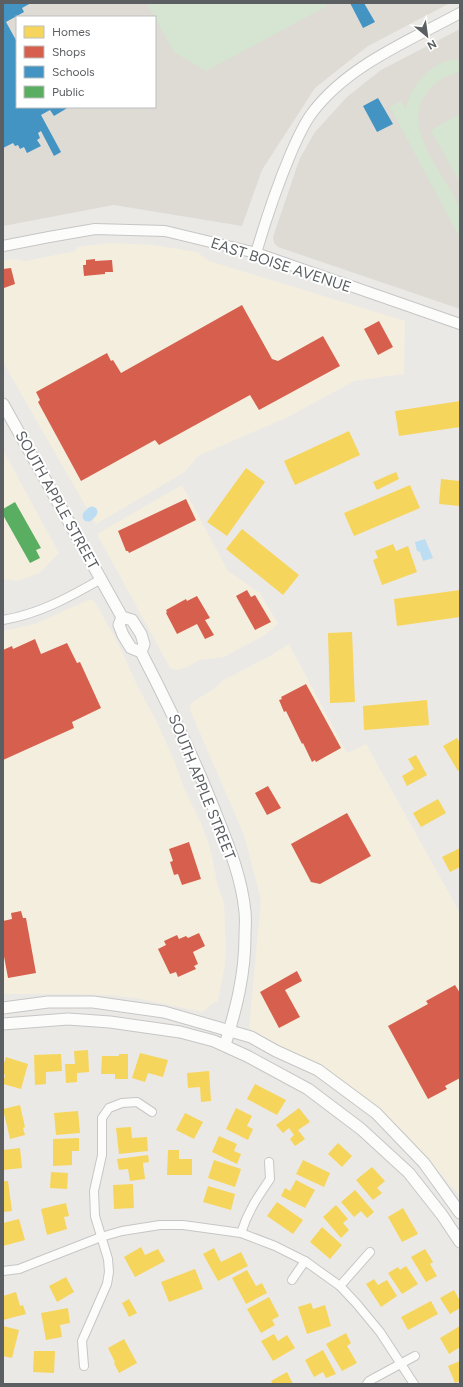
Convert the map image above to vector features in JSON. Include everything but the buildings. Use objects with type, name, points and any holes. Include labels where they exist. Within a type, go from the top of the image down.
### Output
[{"type":"main road","name":"SOUTH APPLE STREET","points":[[3,404],[122,617],[132,620],[141,634],[144,644],[141,652]]},
{"type":"main road","name":"SOUTH APPLE STREET","points":[[122,617],[119,625],[123,635],[131,648],[141,652],[165,698],[212,804],[237,873],[244,902],[246,913],[245,955],[238,999],[225,1046]]},
{"type":"main road","points":[[3,1008],[48,1002],[93,1002],[164,1012],[251,1037],[276,1051],[318,1070],[376,1113],[424,1163],[460,1213]]},
{"type":"main road","points":[[3,1024],[68,1019],[110,1022],[180,1032],[214,1041],[247,1056],[308,1089],[361,1129],[409,1173],[442,1214],[460,1242]]},
{"type":"street","points":[[256,253],[278,183],[297,140],[312,113],[341,84],[362,68],[384,54],[460,13]]},
{"type":"street","name":"EAST BOISE AVENUE","points":[[3,246],[49,236],[95,229],[165,231],[256,253],[460,324]]},
{"type":"street","points":[[3,620],[50,606],[101,579]]},
{"type":"street","points":[[84,1366],[82,1341],[107,1284],[109,1272],[108,1259],[95,1216],[94,1191],[102,1155],[102,1118],[109,1108],[122,1103],[137,1102],[152,1112]]},
{"type":"street","points":[[242,1233],[246,1218],[270,1179],[269,1162]]},
{"type":"street","points":[[3,1271],[19,1269],[101,1237],[122,1231],[160,1225],[183,1225],[242,1233],[275,1246],[305,1261],[340,1286],[380,1332],[414,1384]]},
{"type":"street","points":[[340,1286],[370,1252]]},
{"type":"street","points":[[292,1280],[305,1261]]},
{"type":"street","points":[[367,1384],[369,1381],[415,1356]]},
{"type":"shaded area","points":[[3,3],[450,3],[368,46],[315,88],[262,170],[242,226],[114,205],[3,226]]},
{"type":"shaded area","points":[[460,29],[460,309],[278,247],[274,243],[273,237],[300,158],[315,132],[347,97],[381,70]]},
{"type":"shaded area","points":[[110,243],[152,245],[197,252],[209,261],[405,321],[404,374],[354,381],[288,417],[198,456],[185,472],[96,524],[3,362],[3,261],[13,259],[26,261],[76,251],[77,247]]},
{"type":"shaded area","points":[[3,450],[59,553],[40,573],[17,581],[3,579]]},
{"type":"shaded area","points":[[182,485],[228,571],[260,593],[278,624],[265,635],[224,657],[200,660],[185,668],[176,670],[170,668],[97,534]]},
{"type":"shaded area","points":[[88,600],[95,602],[118,643],[139,689],[157,722],[174,760],[185,790],[202,825],[211,851],[218,887],[224,902],[226,949],[225,965],[218,1001],[213,1003],[203,1012],[136,998],[106,995],[3,994],[3,631],[35,624]]},
{"type":"shaded area","points":[[289,644],[347,753],[366,744],[460,913],[460,1196],[404,1132],[249,1028],[261,900],[244,835],[190,710],[191,704],[194,701],[214,689],[222,681],[272,655]]},
{"type":"green space","points":[[147,3],[325,3],[327,6],[206,71],[174,52],[156,19],[156,16],[154,16]]},
{"type":"green space","points":[[460,59],[460,72],[443,78],[429,90],[421,104],[418,119],[421,134],[427,150],[459,207],[461,218],[460,238],[390,107],[401,101],[406,109],[413,90],[418,82],[432,68],[450,60]]},
{"type":"green space","points":[[460,114],[460,183],[431,130]]},
{"type":"water","points":[[425,539],[433,558],[423,561],[420,552],[417,551],[415,542]]},
{"type":"waterway","points":[[88,516],[92,512]]}]
